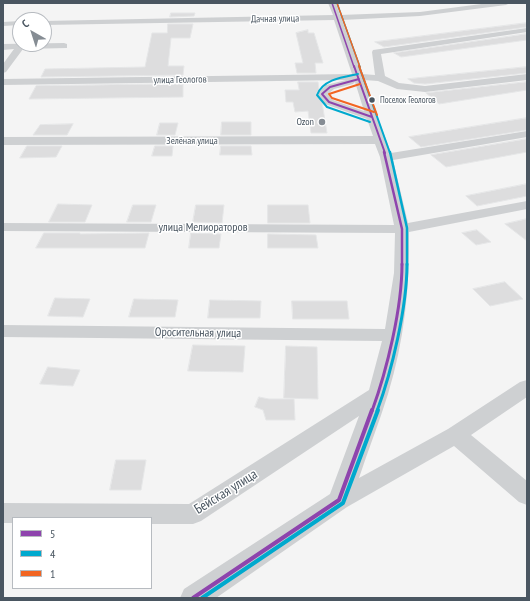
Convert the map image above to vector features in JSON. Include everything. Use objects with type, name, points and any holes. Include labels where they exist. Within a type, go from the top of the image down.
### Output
[{"type":"street","points":[[332,3],[383,149],[402,230],[402,273],[392,335],[378,394],[339,500]]},
{"type":"street","name":"Дачная улица","points":[[52,23],[337,18],[376,14],[420,14],[506,3]]},
{"type":"street","points":[[380,78],[376,52],[527,30]]},
{"type":"street","points":[[52,46],[64,46]]},
{"type":"street","points":[[3,70],[16,52]]},
{"type":"street","points":[[372,117],[328,102],[322,94],[330,87],[358,78],[380,78],[397,86],[426,89],[527,77]]},
{"type":"street","name":"улица Геологов","points":[[3,82],[358,78]]},
{"type":"street","name":"Зелёная улица","points":[[3,141],[383,149],[527,134]]},
{"type":"street","name":"улица Мелиораторов","points":[[3,227],[402,230],[527,205]]},
{"type":"street","name":"Оросительная улица","points":[[3,331],[392,335]]},
{"type":"street","points":[[194,598],[339,500],[456,435],[527,387]]},
{"type":"street","name":"Бейская улица","points":[[3,513],[193,514],[378,394]]},
{"type":"street","points":[[456,435],[527,495]]},
{"type":"building","points":[[171,13],[195,13],[194,16],[170,17]]},
{"type":"building","points":[[527,23],[527,27],[384,47],[375,42]]},
{"type":"building","points":[[168,24],[193,24],[190,38],[171,38],[168,66],[184,66],[183,75],[41,77],[45,69],[145,67],[152,33],[167,33]]},
{"type":"building","points":[[308,30],[308,33],[314,33],[323,63],[315,63],[316,73],[297,73],[295,63],[303,63],[296,33]]},
{"type":"building","points":[[527,34],[527,40],[401,57],[394,53]]},
{"type":"building","points":[[527,67],[527,73],[425,84],[414,83],[408,79]]},
{"type":"building","points":[[298,82],[318,82],[319,90],[316,94],[322,102],[327,133],[311,133],[308,111],[295,112],[293,102],[286,102],[285,90],[299,90]]},
{"type":"building","points":[[527,82],[527,90],[439,104],[426,93]]},
{"type":"building","points":[[183,84],[183,97],[29,99],[36,86]]},
{"type":"building","points":[[527,118],[527,130],[421,147],[409,137]]},
{"type":"building","points":[[222,122],[251,122],[251,135],[221,135]]},
{"type":"building","points":[[160,123],[178,123],[175,135],[157,135]]},
{"type":"building","points":[[73,124],[67,135],[33,135],[40,125]]},
{"type":"building","points":[[527,139],[527,152],[446,167],[431,155]]},
{"type":"building","points":[[27,146],[62,146],[56,157],[20,158]]},
{"type":"building","points":[[155,146],[173,146],[172,156],[152,156]]},
{"type":"building","points":[[221,146],[251,146],[252,155],[220,155]]},
{"type":"building","points":[[527,184],[527,196],[477,206],[466,196]]},
{"type":"building","points":[[58,204],[92,205],[85,222],[49,222]]},
{"type":"building","points":[[133,205],[156,205],[151,222],[127,222]]},
{"type":"building","points":[[196,205],[224,205],[222,223],[193,222]]},
{"type":"building","points":[[268,205],[308,205],[310,223],[268,223]]},
{"type":"building","points":[[527,219],[527,241],[505,224]]},
{"type":"building","points":[[477,230],[491,242],[476,245],[462,233]]},
{"type":"building","points":[[44,233],[149,233],[145,248],[36,248]]},
{"type":"building","points":[[191,233],[221,234],[219,248],[189,248]]},
{"type":"building","points":[[268,234],[316,235],[318,248],[268,248]]},
{"type":"building","points":[[505,282],[523,299],[490,306],[473,289]]},
{"type":"building","points":[[55,298],[90,299],[83,317],[48,316]]},
{"type":"building","points":[[134,299],[178,300],[175,317],[129,317]]},
{"type":"building","points":[[210,300],[261,301],[260,318],[208,318]]},
{"type":"building","points":[[292,301],[347,301],[349,319],[293,319]]},
{"type":"building","points":[[193,345],[245,346],[243,372],[188,371]]},
{"type":"building","points":[[286,346],[317,347],[318,399],[284,398]]},
{"type":"building","points":[[48,367],[80,370],[73,386],[40,384]]},
{"type":"building","points":[[259,397],[269,399],[294,399],[295,420],[266,420],[263,410],[255,407]]},
{"type":"building","points":[[116,460],[146,460],[141,490],[110,490]]},
{"type":"transit line","name":"5","points":[[193,598],[339,500],[378,394],[393,335],[402,273],[402,229],[386,157],[332,3]]},
{"type":"transit line","name":"4","points":[[202,598],[343,503],[383,396],[398,336],[407,274],[407,228],[391,155],[337,3]]},
{"type":"transit line","name":"1","points":[[337,3],[377,115]]},
{"type":"transit line","name":"4","points":[[358,74],[340,78],[328,83],[319,90],[317,95],[327,107],[370,122]]},
{"type":"transit line","name":"5","points":[[359,79],[330,87],[322,94],[329,102],[372,117]]},
{"type":"transit line","name":"1","points":[[360,84],[329,94],[332,98],[374,112]]},
{"type":"place","name":"Поселок Геологов","points":[[372,100]]},
{"type":"place","name":"Ozon","points":[[322,122]]}]
